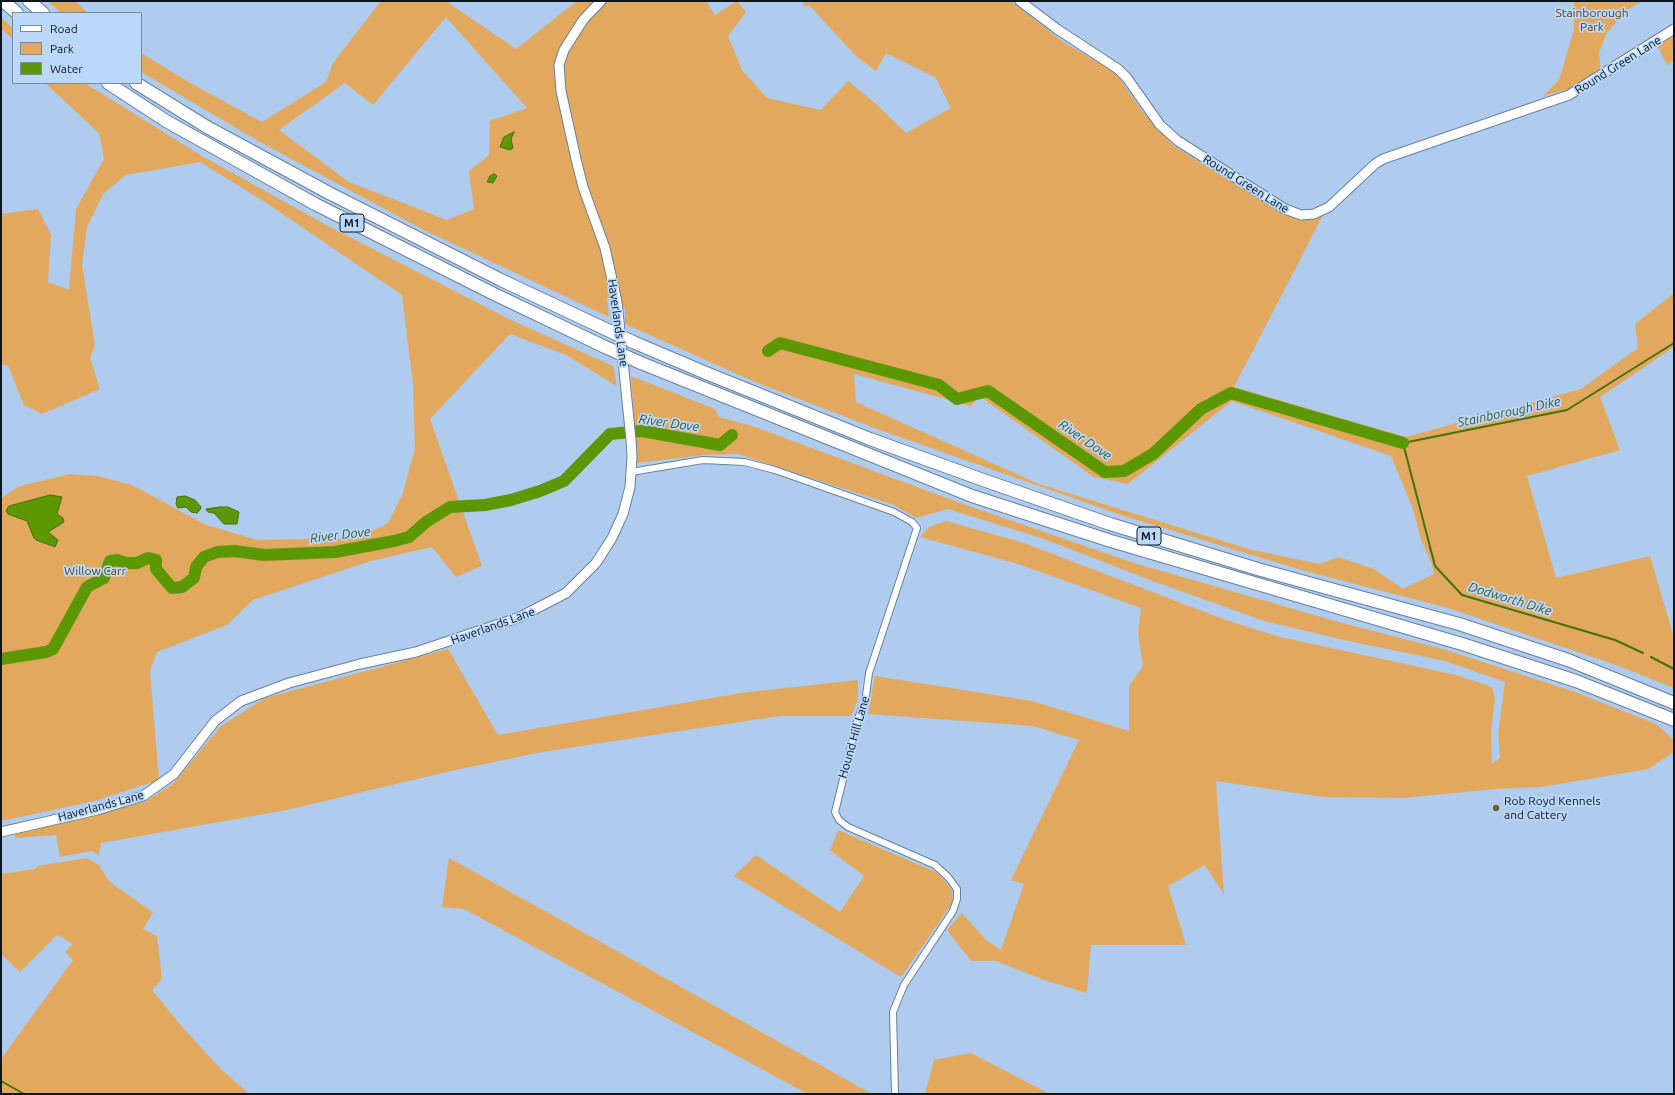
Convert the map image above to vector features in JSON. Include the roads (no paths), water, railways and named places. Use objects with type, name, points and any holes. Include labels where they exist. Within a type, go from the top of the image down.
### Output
[{"type":"highway","points":[[3,1],[16,12]]},
{"type":"highway","points":[[28,1],[42,12]]},
{"type":"highway","name":"M1","points":[[110,84],[173,125],[308,201],[494,294],[641,363],[972,496],[1118,543],[1462,644],[1576,681],[1674,720]]},
{"type":"highway","name":"M1","points":[[138,84],[208,127],[322,190],[501,280],[633,342],[706,373],[870,439],[1110,524],[1261,570],[1459,624],[1568,660],[1674,703]]},
{"type":"street","name":"Haverlands Lane","points":[[1,832],[97,810],[143,796],[174,774],[215,721],[242,701],[263,692],[353,666],[450,642],[520,618],[566,593],[587,573],[607,547],[623,514],[630,487],[631,472],[631,440],[617,302],[604,248],[583,187],[561,91],[559,76],[560,58],[564,50],[583,20],[601,1]]},
{"type":"street","name":"Round Green Lane","points":[[1020,1],[1057,29],[1118,69],[1127,78],[1160,125],[1178,141],[1285,209],[1301,215],[1310,215],[1329,207],[1375,164],[1383,159],[1570,95],[1674,29]]},
{"type":"street","name":"Hound Hill Lane","points":[[631,472],[703,460],[744,462],[775,470],[894,512],[912,522],[917,528],[868,681],[865,703],[858,718],[835,812],[839,820],[848,827],[935,865],[948,877],[957,890],[957,899],[953,911],[904,985],[893,1012],[895,1094]]},
{"type":"water","points":[[514,132],[511,139],[513,148],[510,150],[500,147],[504,137]]},
{"type":"water","points":[[494,174],[497,176],[493,183],[487,182],[490,176]]},
{"type":"water","points":[[50,495],[62,497],[57,514],[63,518],[64,522],[48,532],[58,540],[55,547],[36,540],[27,521],[8,514],[6,511],[9,506]]},
{"type":"water","points":[[185,496],[195,500],[201,507],[197,513],[191,512],[186,507],[178,508],[176,504],[177,497]]},
{"type":"water","points":[[228,507],[239,512],[237,524],[224,524],[214,513],[208,512],[206,509]]},
{"type":"waterway","name":"River Dove","points":[[768,351],[780,343],[939,385],[957,399],[988,391],[1105,472],[1124,471],[1153,454],[1201,409],[1231,393],[1403,443]]},
{"type":"waterway","name":"Dodworth Dike","points":[[1643,653],[1615,640],[1462,595],[1435,566],[1403,443],[1567,410],[1674,343]]},
{"type":"waterway","name":"River Dove","points":[[1,659],[46,652],[53,649],[87,587],[104,578],[110,561],[117,560],[126,563],[137,563],[148,558],[156,560],[156,569],[172,588],[182,587],[194,578],[196,567],[204,557],[217,552],[235,551],[264,555],[335,552],[394,541],[409,537],[426,522],[450,507],[485,505],[511,500],[540,491],[564,481],[610,434],[642,431],[720,445],[732,435]]},
{"type":"waterway","name":"Dodworth Dike","points":[[1651,657],[1674,669]]},
{"type":"waterway","points":[[1,1081],[24,1094]]},
{"type":"place","name":"Rob Royd Kennels and Cattery","points":[[1496,808]]},
{"type":"park label","name":"Stainborough Park","points":[[1592,20]]},
{"type":"park label","name":"Willow Carr","points":[[95,571]]},
{"type":"water label","name":"Stainborough Dike","points":[[1509,412]]}]
